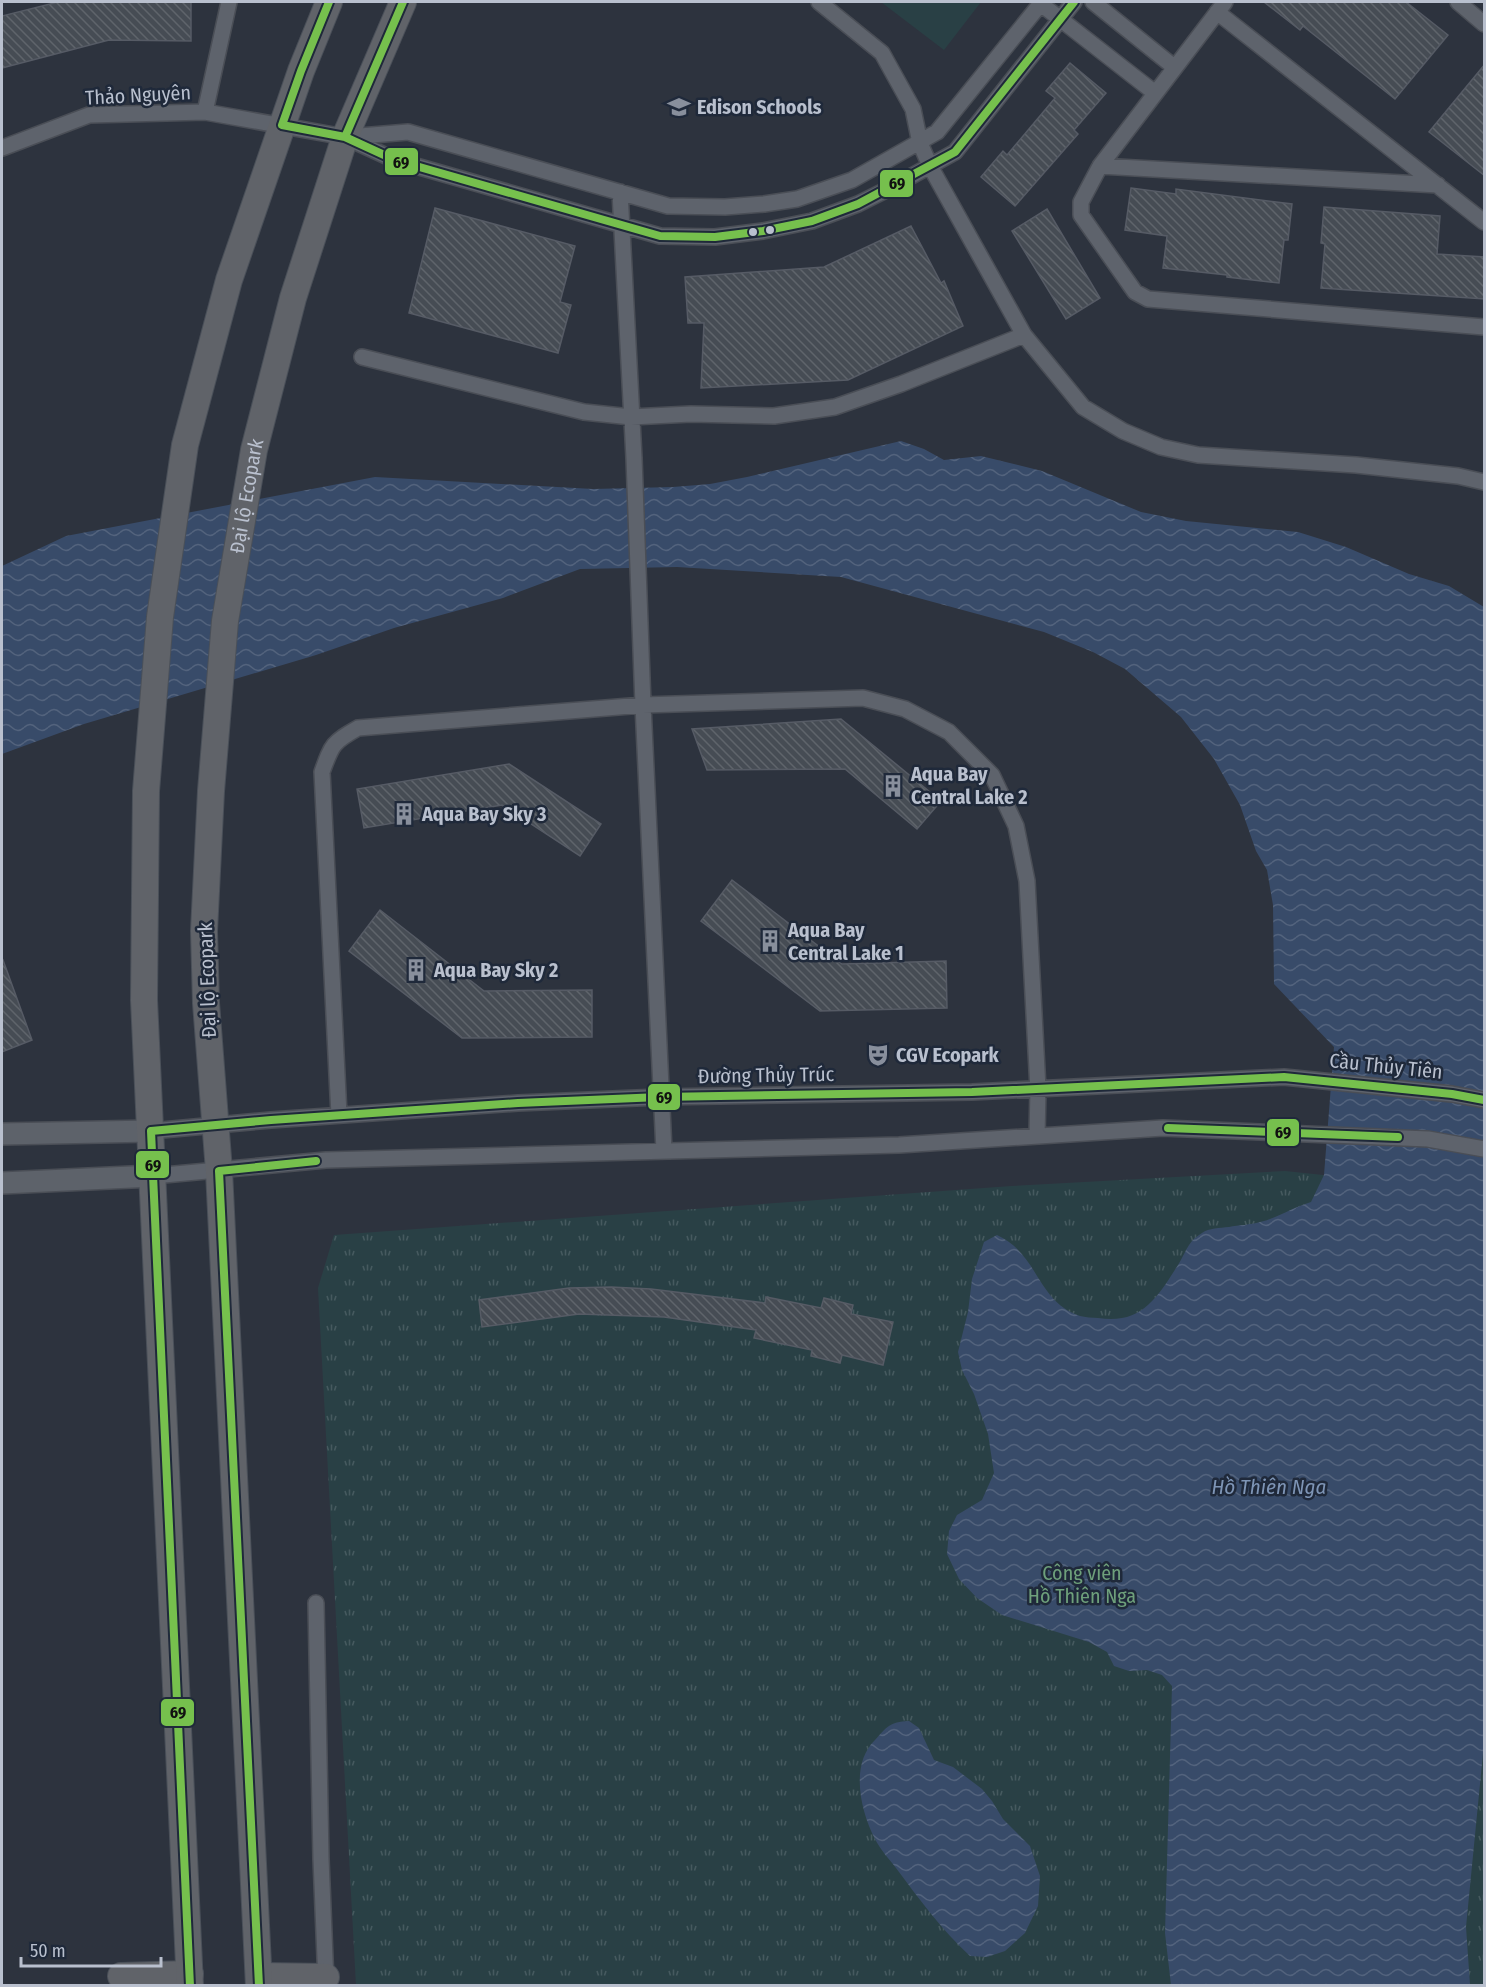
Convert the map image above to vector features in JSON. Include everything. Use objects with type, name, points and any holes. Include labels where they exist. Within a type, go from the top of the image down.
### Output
[{"type":"highway","points":[[121,1976],[190,1980],[144,1000],[146,791],[160,617],[185,444],[229,280],[301,71],[329,2]]},
{"type":"highway","name":"Đại lộ Ecopark","points":[[259,1981],[219,1171],[206,1003],[204,931],[211,791],[225,621],[254,450],[293,298],[345,137],[403,2]]},
{"type":"highway","points":[[259,1981],[326,1981]]},
{"type":"main road","points":[[2,1134],[151,1131]]},
{"type":"main road","points":[[2,1183],[153,1176]]},
{"type":"street","points":[[205,112],[229,2]]},
{"type":"street","points":[[819,2],[882,53],[913,109],[920,143],[930,166],[1024,335],[1083,407],[1123,432],[1161,447],[1198,455],[1356,465],[1458,476],[1485,482]]},
{"type":"street","points":[[345,137],[395,160],[660,236],[715,237],[763,231],[812,221],[858,204],[955,152],[1074,2]]},
{"type":"street","points":[[1093,2],[1174,67]]},
{"type":"street","points":[[1458,2],[1485,24]]},
{"type":"street","points":[[345,137],[408,132],[668,206],[725,207],[797,199],[852,180],[937,132],[1042,3],[1155,93]]},
{"type":"street","points":[[1485,222],[1221,7],[1100,166],[1081,202],[1081,215],[1140,296],[1148,299],[1485,327]]},
{"type":"street","name":"Thảo Nguyên","points":[[2,148],[89,115],[205,112],[345,137]]},
{"type":"street","points":[[1100,166],[1438,185]]},
{"type":"street","points":[[620,192],[664,1150]]},
{"type":"street","points":[[362,357],[584,412],[630,417],[691,414],[774,416],[836,406],[901,384],[1024,335]]},
{"type":"street","points":[[339,1115],[322,772],[338,739],[358,728],[643,705],[863,698],[905,709],[949,732],[992,775],[1016,826],[1027,881],[1038,1089],[1037,1136]]},
{"type":"street","name":"Đường Thủy Trúc","points":[[151,1131],[518,1103],[660,1097],[972,1092],[1284,1077]]},
{"type":"street","name":"Cầu Thủy Tiên","points":[[1284,1077],[1452,1094],[1485,1100]]},
{"type":"street","points":[[153,1176],[326,1160],[899,1145],[1162,1128],[1428,1139],[1485,1149]]},
{"type":"street","points":[[316,1603],[326,1981]]},
{"type":"green space","points":[[881,2],[981,2],[944,50]]},
{"type":"green space","name":"Công viên Hồ Thiên Nga","points":[[1285,1171],[1484,1192],[1484,1985],[356,1985],[318,1288],[334,1235],[1012,1186]]},
{"type":"water","name":"Hồ Thiên Nga","points":[[901,441],[924,449],[944,460],[981,456],[1042,471],[1141,512],[1186,521],[1298,532],[1346,547],[1409,574],[1449,586],[1484,607],[1484,1743],[1466,1927],[1470,1985],[1171,1985],[1165,1933],[1172,1686],[1162,1675],[1147,1670],[1129,1671],[1114,1666],[1107,1652],[1089,1642],[1002,1615],[977,1598],[959,1579],[947,1554],[949,1531],[957,1515],[982,1500],[994,1473],[988,1434],[974,1394],[962,1370],[958,1352],[968,1312],[972,1279],[984,1242],[997,1235],[1011,1243],[1022,1254],[1054,1300],[1066,1309],[1086,1317],[1113,1319],[1126,1317],[1137,1313],[1155,1298],[1190,1243],[1197,1236],[1211,1229],[1266,1220],[1311,1202],[1324,1175],[1334,1047],[1274,984],[1273,905],[1267,870],[1256,851],[1240,805],[1214,759],[1181,717],[1125,669],[1093,652],[1044,632],[841,577],[677,567],[580,569],[503,598],[394,628],[316,655],[84,724],[2,754],[2,566],[66,536],[375,477],[593,489],[673,487],[710,484],[747,477]]},
{"type":"water","points":[[909,1721],[919,1728],[934,1760],[953,1767],[982,1789],[1003,1819],[1030,1846],[1040,1876],[1038,1906],[1025,1933],[1005,1951],[987,1957],[970,1956],[922,1903],[875,1839],[862,1801],[860,1774],[862,1762],[867,1750],[886,1729],[893,1724]]},
{"type":"building","points":[[58,2],[191,2],[191,41],[109,40],[2,68],[2,16]]},
{"type":"building","points":[[1264,2],[1406,2],[1448,35],[1395,99],[1303,26],[1300,30]]},
{"type":"building","points":[[1070,63],[1106,93],[1074,130],[1078,134],[1015,206],[981,177],[1003,151],[1007,155],[1055,98],[1046,91]]},
{"type":"building","points":[[1485,64],[1485,176],[1429,132]]},
{"type":"building","points":[[1131,188],[1176,194],[1176,189],[1292,204],[1288,240],[1284,240],[1279,283],[1163,268],[1167,236],[1125,230]]},
{"type":"building","points":[[1324,207],[1440,216],[1437,254],[1485,257],[1485,299],[1321,288],[1325,244],[1321,243]]},
{"type":"building","points":[[435,208],[575,246],[560,302],[571,305],[558,353],[409,313]]},
{"type":"building","points":[[1047,209],[1100,298],[1066,319],[1012,231]]},
{"type":"building","points":[[911,226],[941,283],[944,281],[963,326],[848,380],[701,388],[704,323],[688,323],[685,277],[824,267]]},
{"type":"building","name":"Aqua Bay Central Lake 2","points":[[841,719],[941,801],[917,829],[845,769],[707,770],[692,729]]},
{"type":"building","name":"Aqua Bay Sky 3","points":[[509,764],[601,824],[580,856],[502,805],[364,828],[357,789]]},
{"type":"building","name":"Aqua Bay Central Lake 1","points":[[732,880],[842,964],[946,961],[947,1008],[820,1011],[701,921]]},
{"type":"building","name":"Aqua Bay Sky 2","points":[[380,910],[484,991],[592,990],[592,1037],[462,1038],[349,951]]},
{"type":"building","points":[[2,961],[32,1040],[2,1052]]},
{"type":"building","points":[[569,1288],[651,1289],[765,1303],[766,1297],[821,1308],[824,1298],[853,1305],[851,1314],[893,1322],[883,1365],[842,1355],[840,1363],[811,1356],[812,1350],[754,1338],[756,1330],[664,1317],[579,1314],[482,1327],[479,1300]]},
{"type":"transit line","name":"69","points":[[329,2],[282,125],[345,137],[395,160],[660,236],[715,237],[763,231],[812,221],[858,204],[955,152],[1074,2]]},
{"type":"transit line","name":"69","points":[[345,137],[403,2]]},
{"type":"transit line","name":"69","points":[[190,1986],[151,1131],[271,1120],[518,1103],[660,1097],[972,1092],[1284,1077],[1452,1094],[1484,1100]]},
{"type":"transit line","name":"69","points":[[1168,1128],[1398,1137]]},
{"type":"transit line","name":"69","points":[[259,1986],[219,1171],[316,1161]]},
{"type":"place","name":"Edison Schools","points":[[679,107]]},
{"type":"place","name":"Aqua Bay Central Lake 2","points":[[893,786]]},
{"type":"place","name":"Aqua Bay Sky 3","points":[[404,814]]},
{"type":"place","name":"Aqua Bay Central Lake 1","points":[[770,941]]},
{"type":"place","name":"Aqua Bay Sky 2","points":[[416,970]]},
{"type":"place","name":"CGV Ecopark","points":[[878,1055]]}]
